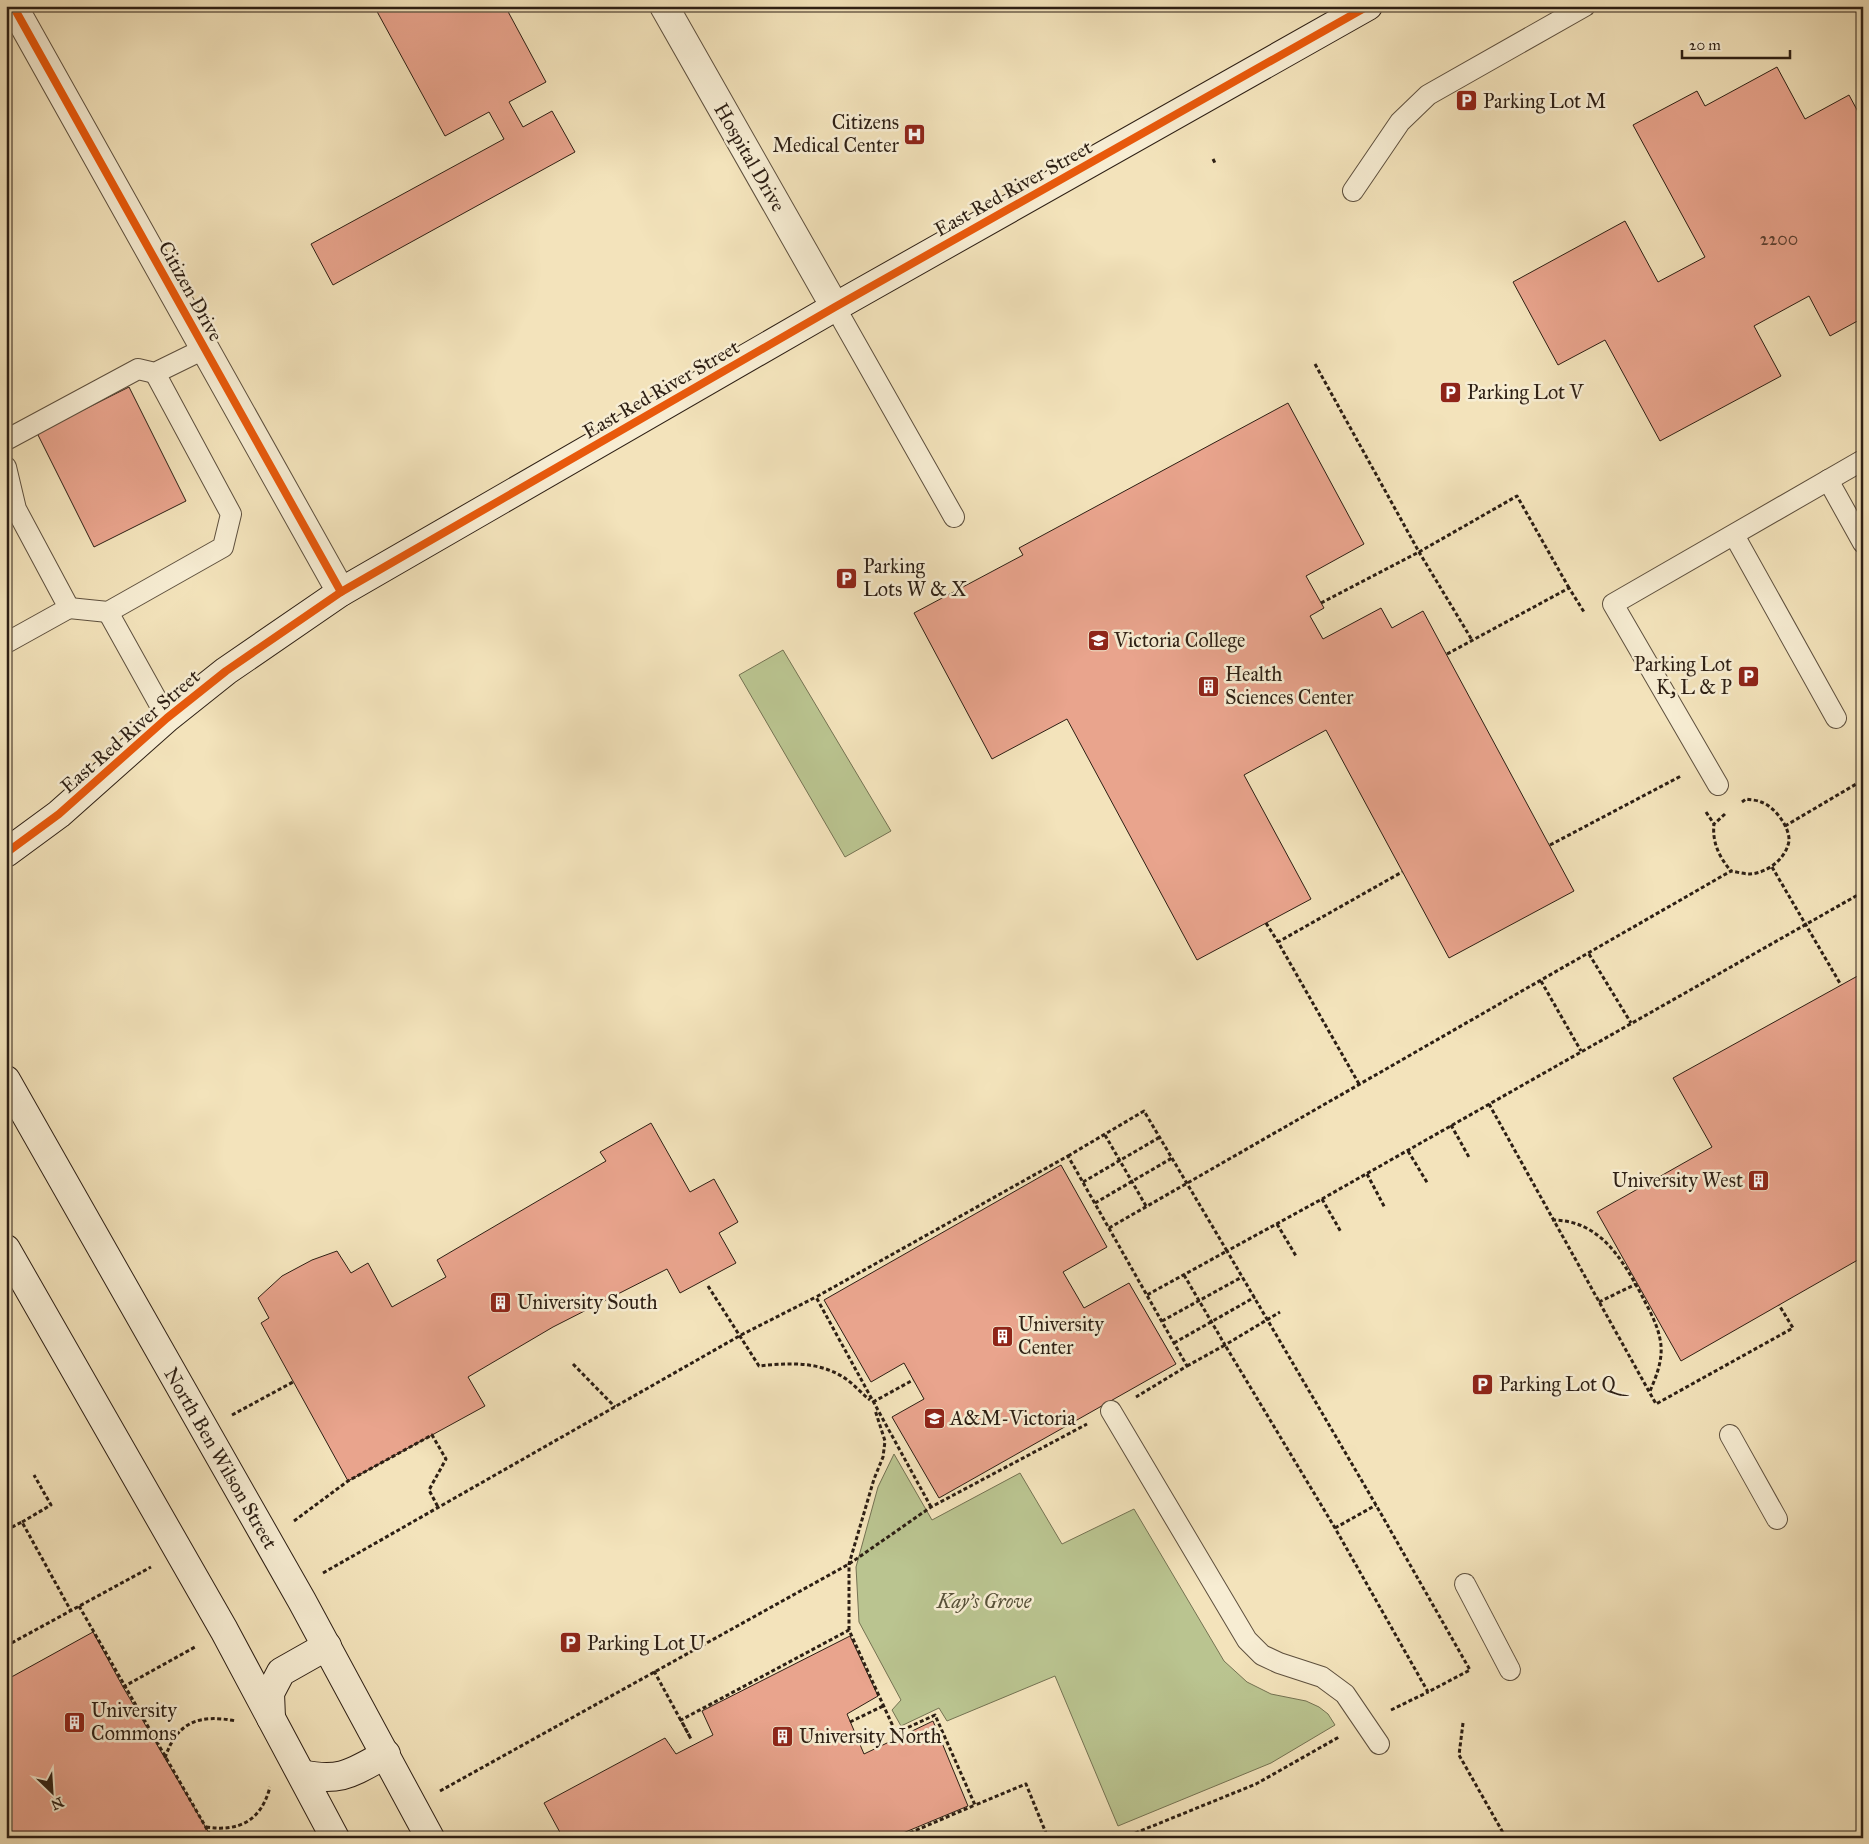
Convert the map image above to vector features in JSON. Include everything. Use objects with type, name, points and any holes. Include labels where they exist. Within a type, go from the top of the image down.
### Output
[{"type":"street","name":"Citizen Drive","points":[[13,6],[341,592]]},
{"type":"street","name":"Hospital Drive","points":[[664,6],[835,308]]},
{"type":"street","name":"East Red River Street","points":[[6,853],[59,814],[167,718],[226,671],[341,592],[835,308],[1368,6]]},
{"type":"street","name":"North Ben Wilson Street","points":[[6,1080],[327,1646],[430,1838]]},
{"type":"street","points":[[6,1249],[224,1630],[336,1838]]},
{"type":"street","points":[[271,1718],[270,1693],[281,1672],[327,1646]]},
{"type":"street","points":[[302,1774],[324,1780],[341,1778],[386,1754]]},
{"type":"lane","points":[[1354,191],[1400,122],[1428,95],[1585,6]]},
{"type":"lane","points":[[835,308],[954,517]]},
{"type":"lane","points":[[6,440],[138,369],[155,373],[204,349]]},
{"type":"lane","points":[[6,643],[70,608],[108,612],[223,547],[231,514],[155,373]]},
{"type":"lane","points":[[1718,785],[1613,604],[1863,460]]},
{"type":"lane","points":[[6,467],[11,512],[70,608]]},
{"type":"lane","points":[[1828,480],[1863,543]]},
{"type":"lane","points":[[1734,535],[1836,718]]},
{"type":"lane","points":[[108,612],[167,718]]},
{"type":"lane","points":[[1111,1411],[1247,1640],[1262,1655],[1279,1663],[1322,1677],[1345,1694],[1364,1724],[1380,1744]]},
{"type":"lane","points":[[1730,1435],[1777,1519]]},
{"type":"lane","points":[[1465,1584],[1510,1670]]},
{"type":"path","points":[[1315,364],[1419,552],[1472,640]]},
{"type":"path","points":[[1321,603],[1419,552],[1516,496],[1585,613]]},
{"type":"path","points":[[1446,654],[1569,588]]},
{"type":"path","points":[[1550,845],[1683,775],[1688,783]]},
{"type":"path","points":[[1785,826],[1863,780]]},
{"type":"path","points":[[1109,1228],[1731,871],[1750,874],[1772,867],[1783,854],[1789,841],[1785,826],[1775,811],[1763,802],[1746,799],[1738,804]]},
{"type":"path","points":[[1704,808],[1714,824],[1715,843],[1731,871]]},
{"type":"path","points":[[1714,824],[1730,810]]},
{"type":"path","points":[[1772,867],[1841,986]]},
{"type":"path","points":[[1278,942],[1402,872]]},
{"type":"path","points":[[1147,1295],[1408,1151],[1863,892]]},
{"type":"path","points":[[1266,923],[1359,1084]]},
{"type":"path","points":[[1589,954],[1631,1023]]},
{"type":"path","points":[[1541,981],[1581,1051]]},
{"type":"path","points":[[1489,1104],[1656,1404],[1793,1328],[1779,1305]]},
{"type":"path","points":[[324,1580],[324,1571],[741,1335],[816,1297],[1144,1112],[1268,1319],[1470,1670],[1364,1724],[1256,1784],[1123,1838]]},
{"type":"path","points":[[1451,1125],[1470,1159]]},
{"type":"path","points":[[1105,1135],[1146,1206]]},
{"type":"path","points":[[1083,1182],[1160,1137]]},
{"type":"path","points":[[1408,1151],[1428,1184]]},
{"type":"path","points":[[1068,1156],[1187,1366]]},
{"type":"path","points":[[1095,1202],[1172,1158]]},
{"type":"path","points":[[1367,1174],[1385,1208]]},
{"type":"path","points":[[1322,1199],[1341,1232]]},
{"type":"path","points":[[1552,1220],[1565,1220],[1597,1233],[1609,1243],[1636,1284],[1651,1312],[1660,1339],[1659,1367],[1650,1392]]},
{"type":"path","points":[[1277,1224],[1296,1256]]},
{"type":"path","points":[[1184,1275],[1335,1528],[1428,1692]]},
{"type":"path","points":[[1162,1322],[1242,1277]]},
{"type":"path","points":[[1599,1302],[1636,1284]]},
{"type":"path","points":[[708,1286],[759,1366],[790,1363],[816,1366],[843,1377],[873,1402],[885,1441],[883,1457],[874,1479],[849,1564],[849,1630],[896,1733],[935,1715],[975,1805]]},
{"type":"path","points":[[816,1297],[931,1507]]},
{"type":"path","points":[[1174,1343],[1254,1297]]},
{"type":"path","points":[[439,1791],[849,1564],[931,1507],[1111,1411],[1280,1312]]},
{"type":"path","points":[[573,1364],[615,1407]]},
{"type":"path","points":[[873,1402],[913,1380]]},
{"type":"path","points":[[229,1416],[293,1382]]},
{"type":"path","points":[[290,1524],[348,1481],[432,1435],[446,1459],[429,1490],[438,1507]]},
{"type":"path","points":[[6,1530],[51,1505],[34,1476]]},
{"type":"path","points":[[1335,1528],[1376,1505]]},
{"type":"path","points":[[22,1522],[71,1611]]},
{"type":"path","points":[[6,1646],[151,1567]]},
{"type":"path","points":[[79,1606],[123,1686],[212,1838]]},
{"type":"path","points":[[654,1671],[691,1739],[681,1720],[849,1630]]},
{"type":"path","points":[[123,1686],[195,1647]]},
{"type":"path","points":[[850,1722],[884,1706]]},
{"type":"path","points":[[165,1758],[175,1735],[186,1725],[202,1719],[221,1718],[237,1721]]},
{"type":"path","points":[[1462,1723],[1459,1755],[1506,1838]]},
{"type":"path","points":[[205,1827],[237,1828],[251,1819],[267,1797],[271,1782]]},
{"type":"path","points":[[898,1838],[1026,1784],[1048,1838]]},
{"type":"green space","points":[[783,650],[891,831],[845,857],[739,675]]},
{"type":"green space","name":"Kay's Grove","points":[[894,1454],[932,1520],[1020,1473],[1062,1544],[1134,1509],[1224,1661],[1247,1682],[1271,1694],[1306,1701],[1319,1707],[1328,1714],[1335,1725],[1271,1763],[1118,1826],[1055,1676],[947,1721],[939,1708],[901,1726],[892,1710],[901,1700],[859,1622],[856,1567],[878,1487]]},
{"type":"building","points":[[374,6],[505,6],[546,82],[509,102],[523,127],[552,111],[575,152],[333,285],[311,244],[504,139],[489,112],[445,136]]},
{"type":"building","points":[[1777,67],[1805,119],[1849,95],[1863,121],[1863,318],[1830,336],[1809,296],[1754,326],[1781,376],[1660,441],[1605,340],[1558,365],[1513,282],[1625,221],[1658,282],[1705,257],[1633,125],[1697,91],[1705,106]]},
{"type":"building","points":[[129,387],[186,501],[94,547],[37,433]]},
{"type":"building","name":"Health Sciences Center","points":[[1288,403],[1364,544],[1306,576],[1324,608],[1310,616],[1323,639],[1381,608],[1392,628],[1423,611],[1574,891],[1449,958],[1326,730],[1244,775],[1311,899],[1197,960],[1067,719],[992,759],[914,613],[1023,555],[1019,548]]},
{"type":"building","name":"University West","points":[[1863,973],[1863,1257],[1681,1361],[1597,1212],[1712,1147],[1673,1078]]},
{"type":"building","name":"University South","points":[[651,1123],[690,1192],[714,1179],[738,1222],[719,1233],[736,1263],[680,1293],[667,1269],[553,1327],[468,1377],[485,1406],[348,1481],[261,1323],[269,1318],[258,1298],[282,1276],[312,1260],[337,1251],[351,1273],[368,1263],[392,1307],[446,1277],[437,1260],[606,1161],[600,1152]]},
{"type":"building","name":"University Center","points":[[1061,1165],[1107,1247],[1063,1272],[1084,1308],[1129,1283],[1176,1364],[939,1498],[892,1417],[924,1399],[904,1363],[871,1382],[824,1300]]},
{"type":"building","name":"University Commons","points":[[93,1632],[123,1687],[212,1838],[6,1838],[6,1680]]},
{"type":"building","name":"University North","points":[[850,1636],[878,1696],[847,1714],[864,1754],[933,1721],[968,1806],[891,1838],[748,1838],[747,1835],[741,1838],[563,1838],[544,1803],[665,1738],[676,1754],[713,1735],[702,1711]]},
{"type":"cycle path","points":[[13,6],[341,592]]},
{"type":"cycle path","points":[[6,853],[59,814],[167,718],[226,671],[341,592],[835,307],[1368,6]]},
{"type":"place","name":"Parking Lot M","points":[[1467,101]]},
{"type":"place","name":"Citizens Medical Center","points":[[915,134]]},
{"type":"place","name":"Parking Lot V","points":[[1451,392]]},
{"type":"place","name":"Parking Lots W & X","points":[[847,578]]},
{"type":"place","name":"Victoria College","points":[[1098,640]]},
{"type":"place","name":"Parking Lot K, L & P","points":[[1748,676]]},
{"type":"place","name":"Health Sciences Center","points":[[1209,686]]},
{"type":"place","name":"University West","points":[[1759,1180]]},
{"type":"place","name":"University South","points":[[501,1302]]},
{"type":"place","name":"University Center","points":[[1002,1336]]},
{"type":"place","name":"Parking Lot Q","points":[[1483,1384]]},
{"type":"place","name":"A&M-Victoria","points":[[934,1418]]},
{"type":"place","name":"Parking Lot U","points":[[571,1643]]},
{"type":"place","name":"University Commons","points":[[75,1722]]},
{"type":"place","name":"University North","points":[[783,1736]]}]
